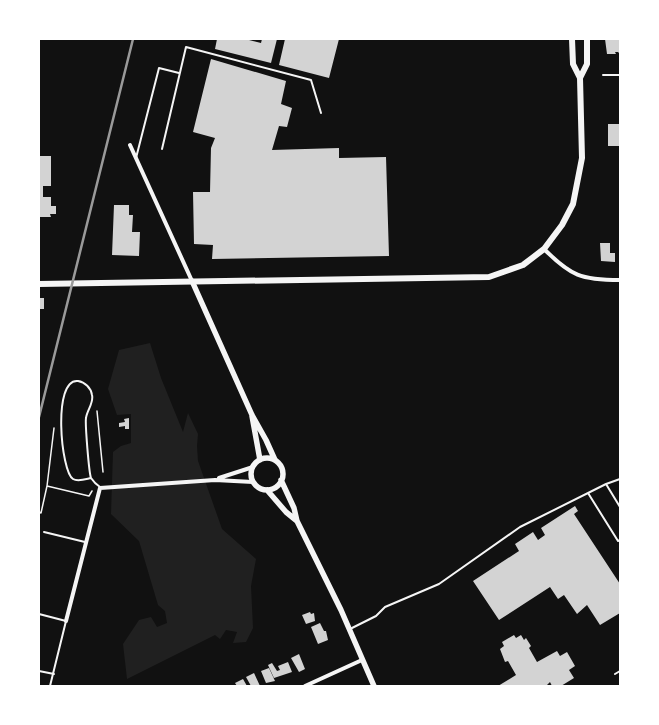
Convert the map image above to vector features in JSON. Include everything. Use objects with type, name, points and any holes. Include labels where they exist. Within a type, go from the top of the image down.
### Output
[{"type":"main road","points":[[39,284],[489,277],[522,265],[544,249],[562,225],[573,204],[582,158],[580,78],[573,64],[572,39]]},
{"type":"main road","points":[[580,78],[587,64],[587,39]]},
{"type":"street","points":[[130,145],[252,415],[275,460],[283,471],[281,480],[277,486],[267,490]]},
{"type":"street","points":[[544,249],[560,265],[581,278],[620,280]]},
{"type":"street","points":[[252,415],[260,460]]},
{"type":"street","points":[[215,480],[253,467],[264,458],[275,460]]},
{"type":"street","points":[[253,467],[251,472],[253,482],[257,486],[267,490],[286,512],[297,521]]},
{"type":"street","points":[[66,621],[100,488],[215,480],[253,482]]},
{"type":"street","points":[[281,480],[294,508],[297,521],[374,686]]},
{"type":"street","points":[[305,686],[362,660]]},
{"type":"lane","points":[[162,149],[186,47],[312,80],[321,113]]},
{"type":"lane","points":[[136,159],[159,68],[179,73]]},
{"type":"lane","points":[[603,74],[620,74]]},
{"type":"lane","points":[[91,478],[77,480],[72,478],[66,467],[61,404],[66,386],[77,380],[90,388],[92,395],[92,402],[86,417],[91,478],[100,488]]},
{"type":"lane","points":[[349,630],[376,616],[385,607],[439,584],[520,527],[606,484],[620,479]]},
{"type":"lane","points":[[606,484],[620,507]]},
{"type":"lane","points":[[588,493],[618,541],[620,540]]},
{"type":"lane","points":[[44,532],[86,542]]},
{"type":"lane","points":[[39,614],[66,621],[50,686]]},
{"type":"lane","points":[[39,671],[54,674]]},
{"type":"lane","points":[[615,674],[620,671]]},
{"type":"path","points":[[97,411],[104,472]]},
{"type":"path","points":[[39,512],[41,513],[48,486],[54,428]]},
{"type":"path","points":[[48,486],[89,496],[92,491]]},
{"type":"shaded area","points":[[150,343],[161,378],[183,432],[188,413],[198,434],[198,461],[222,529],[256,559],[251,586],[253,628],[246,642],[233,643],[237,632],[226,630],[220,639],[215,635],[127,679],[123,644],[139,620],[151,617],[157,627],[167,623],[165,611],[158,605],[139,541],[111,514],[113,452],[121,446],[131,443],[131,414],[117,415],[108,389],[119,350]]},
{"type":"building","points":[[217,39],[245,39],[261,43],[262,39],[277,39],[271,63],[215,49]]},
{"type":"building","points":[[285,39],[339,39],[329,78],[279,65]]},
{"type":"building","points":[[605,39],[620,39],[620,54],[615,52],[616,54],[607,54]]},
{"type":"building","points":[[211,59],[286,81],[281,104],[292,108],[287,127],[279,126],[272,150],[339,148],[339,158],[386,157],[389,256],[212,259],[213,245],[194,244],[193,192],[210,192],[211,148],[215,138],[193,132]]},
{"type":"building","points":[[608,124],[620,124],[620,146],[608,146]]},
{"type":"building","points":[[39,156],[51,156],[51,186],[43,186],[43,197],[51,197],[51,206],[56,206],[56,214],[50,214],[51,217],[39,217]]},
{"type":"building","points":[[114,205],[129,205],[129,215],[133,215],[132,232],[140,232],[139,256],[112,255]]},
{"type":"building","points":[[600,243],[610,243],[610,253],[615,253],[615,262],[601,261]]},
{"type":"building","points":[[39,298],[44,298],[44,309],[39,309]]},
{"type":"building","points":[[129,418],[129,429],[125,429],[125,426],[119,427],[119,423],[125,422],[124,419]]},
{"type":"building","points":[[575,506],[578,511],[574,514],[620,584],[620,613],[600,625],[587,605],[577,614],[564,595],[558,599],[550,587],[499,620],[473,581],[519,551],[515,544],[533,532],[538,540],[545,535],[541,528]]},
{"type":"building","points":[[310,612],[311,614],[314,613],[315,621],[306,624],[302,615]]},
{"type":"building","points":[[320,623],[324,631],[326,631],[328,640],[318,644],[311,627]]},
{"type":"building","points":[[514,635],[516,638],[521,635],[524,640],[526,638],[531,646],[529,648],[537,662],[557,651],[560,656],[567,652],[575,666],[569,670],[574,678],[561,686],[552,686],[550,682],[546,686],[498,686],[516,675],[508,661],[505,662],[500,649],[504,646],[502,642]]},
{"type":"building","points":[[299,654],[305,669],[299,672],[291,658]]},
{"type":"building","points":[[288,662],[292,672],[274,678],[268,665],[272,663],[277,671],[280,670],[278,666]]},
{"type":"building","points":[[269,668],[275,681],[266,683],[261,671]]},
{"type":"building","points":[[254,673],[260,686],[251,686],[246,677]]},
{"type":"building","points":[[243,679],[247,686],[237,686],[235,683]]},
{"type":"railway","points":[[39,417],[133,39]]}]
